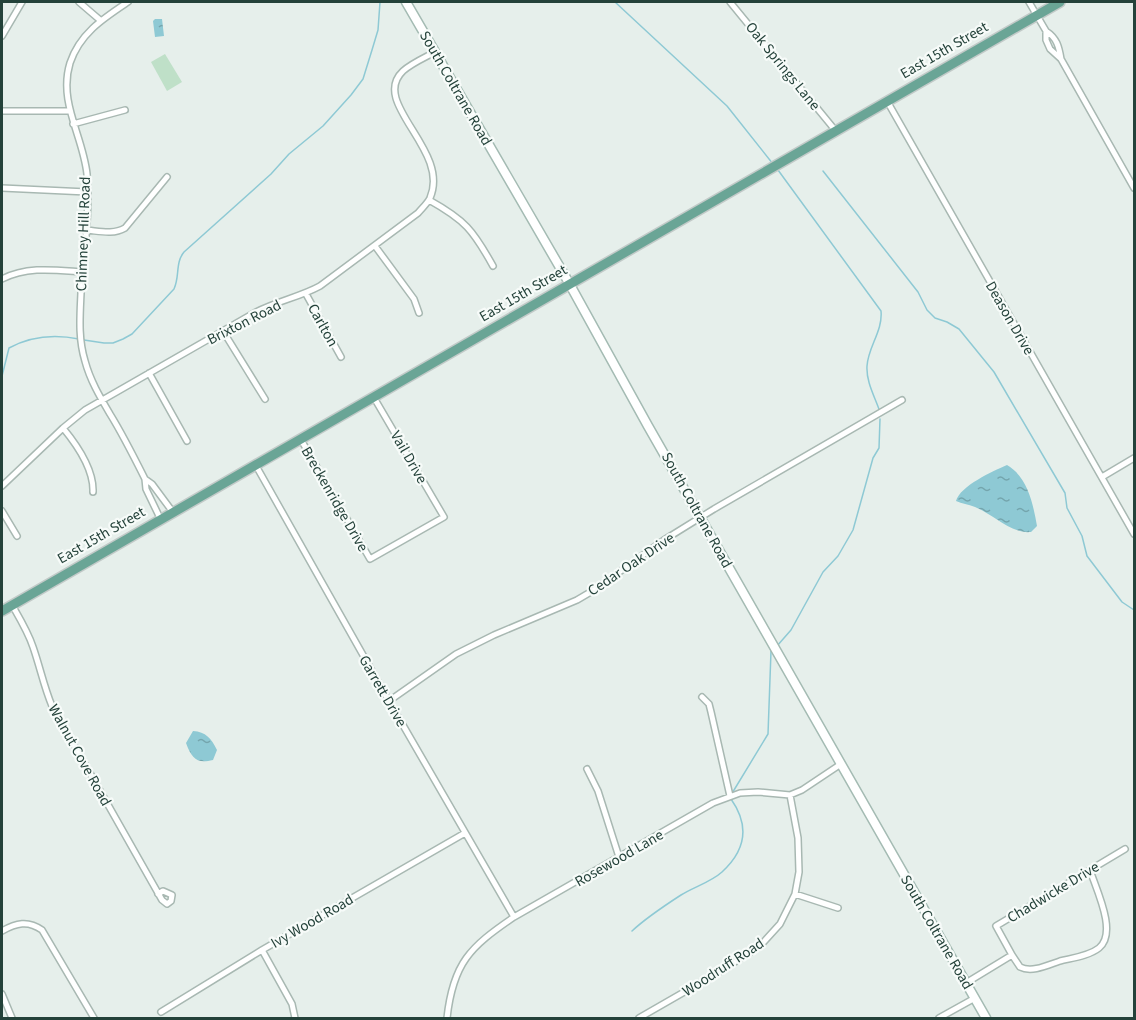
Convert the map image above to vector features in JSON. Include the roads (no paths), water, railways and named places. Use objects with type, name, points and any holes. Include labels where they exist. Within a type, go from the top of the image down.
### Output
[{"type":"main road","name":"South Coltrane Road","points":[[406,2],[569,283],[986,1018]]},
{"type":"main road","name":"East 15th Street","points":[[2,611],[172,511],[1060,2]]},
{"type":"street","points":[[2,36],[22,2]]},
{"type":"street","points":[[79,2],[100,20]]},
{"type":"street","name":"Chimney Hill Road","points":[[128,2],[100,20],[79,44],[71,62],[67,87],[69,111],[84,160],[87,192],[79,328],[81,348],[101,401],[145,478]]},
{"type":"street","name":"Oak Springs Lane","points":[[730,2],[835,130]]},
{"type":"street","points":[[1029,2],[1046,31],[1053,35],[1061,59],[1134,188]]},
{"type":"street","points":[[435,52],[403,71],[394,88],[397,104],[433,168],[433,184],[429,201],[450,212],[467,225],[493,266]]},
{"type":"street","name":"Deason Drive","points":[[887,101],[1134,534]]},
{"type":"street","points":[[73,124],[125,110]]},
{"type":"street","points":[[2,111],[69,111]]},
{"type":"street","points":[[86,230],[108,232],[125,228],[167,177]]},
{"type":"street","points":[[2,188],[87,192]]},
{"type":"street","name":"Brixton Road","points":[[2,486],[63,428],[101,401],[270,305],[306,294],[320,286],[418,213],[429,201]]},
{"type":"street","points":[[375,246],[414,298],[419,313]]},
{"type":"street","points":[[2,279],[14,272],[36,269],[82,272]]},
{"type":"street","name":"Carlton","points":[[306,294],[341,357]]},
{"type":"street","points":[[223,331],[265,399]]},
{"type":"street","points":[[149,373],[187,441]]},
{"type":"street","name":"Vail Drive","points":[[370,559],[444,517],[374,396]]},
{"type":"street","name":"Cedar Oak Drive","points":[[388,701],[456,654],[494,635],[577,600],[664,540],[902,400]]},
{"type":"street","points":[[63,428],[90,472],[93,492]]},
{"type":"street","name":"Breckenridge Drive","points":[[300,438],[370,559]]},
{"type":"street","points":[[1102,477],[1134,458]]},
{"type":"street","name":"Garrett Drive","points":[[255,464],[388,701],[514,918]]},
{"type":"street","points":[[145,478],[172,511]]},
{"type":"street","points":[[145,478],[146,489],[160,518]]},
{"type":"street","points":[[2,511],[17,536]]},
{"type":"street","name":"Walnut Cove Road","points":[[12,605],[33,646],[45,690],[52,706],[162,900],[167,904],[171,901],[172,895],[163,891],[159,894]]},
{"type":"street","points":[[702,697],[711,712],[732,795]]},
{"type":"street","points":[[790,795],[802,790],[842,764]]},
{"type":"street","points":[[587,769],[598,791],[619,857]]},
{"type":"street","name":"Rosewood Lane","points":[[447,1018],[453,983],[468,954],[488,935],[514,918],[713,803],[732,795],[758,792],[790,795]]},
{"type":"street","name":"Woodruff Road","points":[[639,1018],[760,946],[780,924],[795,894],[799,872],[798,838],[790,795]]},
{"type":"street","name":"Ivy Wood Road","points":[[161,1012],[262,950],[465,833]]},
{"type":"street","name":"Chadwicke Drive","points":[[1012,955],[996,926],[1125,849]]},
{"type":"street","points":[[966,983],[1012,955],[1020,967],[1031,970],[1091,952],[1104,943],[1107,924],[1090,870]]},
{"type":"street","points":[[795,894],[838,908]]},
{"type":"street","points":[[4,929],[27,923],[37,926],[45,933],[94,1018]]},
{"type":"street","points":[[262,950],[292,1004],[295,1018]]},
{"type":"street","points":[[2,994],[12,1018]]},
{"type":"street","points":[[939,1018],[975,998]]},
{"type":"water","points":[[162,19],[164,36],[155,37],[153,21]]},
{"type":"water","points":[[1007,465],[1020,476],[1028,492],[1037,526],[1031,532],[1016,530],[982,510],[956,501],[970,485]]},
{"type":"water","points":[[193,731],[205,734],[213,742],[217,750],[213,760],[199,761],[190,753],[186,743]]},
{"type":"waterway","points":[[84,340],[113,343],[132,334],[174,289],[179,261],[184,252],[271,174],[289,154],[323,126],[351,95],[363,79],[378,30],[380,2]]},
{"type":"waterway","points":[[615,2],[727,106],[773,164]]},
{"type":"waterway","points":[[778,170],[881,311],[880,325],[867,366],[869,384],[880,412]]},
{"type":"waterway","points":[[823,171],[918,292],[927,310],[935,318],[959,329],[994,372],[1065,493],[1067,508],[1082,536],[1087,556],[1122,602],[1134,610]]},
{"type":"waterway","points":[[2,376],[9,348],[17,344],[43,337],[79,339]]},
{"type":"waterway","points":[[777,646],[791,630],[823,572],[838,556],[853,530],[873,458],[879,448],[880,419]]},
{"type":"waterway","points":[[731,795],[768,734],[771,651]]},
{"type":"waterway","points":[[632,931],[681,895],[718,876],[730,864],[743,837],[741,819],[731,799]]}]
